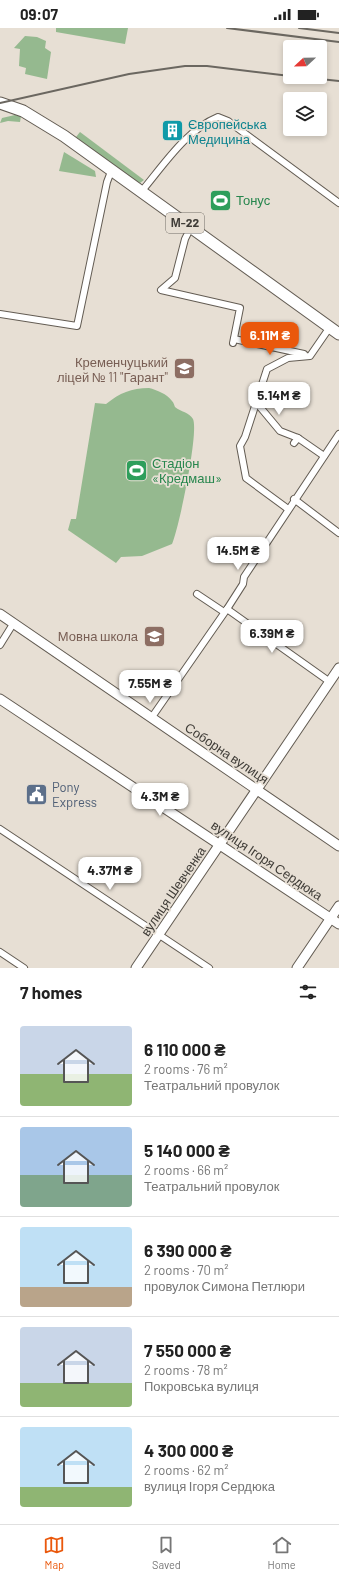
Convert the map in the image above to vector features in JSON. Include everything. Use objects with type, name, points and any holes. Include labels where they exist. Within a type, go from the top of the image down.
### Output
[{"type":"highway","name":"М-22","points":[[0,103],[12,106],[30,115],[64,136],[112,169],[141,192],[339,334]]},
{"type":"street","points":[[141,192],[187,140],[206,122],[218,117],[228,121],[339,202]]},
{"type":"street","points":[[0,314],[77,326],[105,189],[112,169]]},
{"type":"street","points":[[191,227],[185,239],[175,278],[161,290],[240,308],[233,341],[310,356]]},
{"type":"street","points":[[310,356],[330,327]]},
{"type":"street","points":[[288,509],[246,478],[240,446],[245,437],[255,401],[267,369],[288,358],[310,356]]},
{"type":"street","points":[[255,401],[280,431],[324,456]]},
{"type":"street","points":[[152,718],[226,611],[243,584],[244,577],[294,499],[339,434]]},
{"type":"street","points":[[294,499],[339,533]]},
{"type":"street","points":[[197,594],[226,611],[330,682]]},
{"type":"street","name":"Соборна вулиця","points":[[0,614],[339,846]]},
{"type":"street","points":[[0,646],[13,624]]},
{"type":"street","name":"вулиця Шевченка","points":[[136,968],[160,935],[339,668]]},
{"type":"street","name":"вулиця Ігоря Сердюка","points":[[0,699],[339,924]]},
{"type":"street","points":[[0,829],[208,968]]},
{"type":"street","points":[[297,968],[339,906]]},
{"type":"street","points":[[0,952],[24,968]]},
{"type":"green space","points":[[56,28],[128,28],[125,44],[56,32]]},
{"type":"green space","points":[[25,36],[37,37],[46,41],[45,48],[51,52],[47,79],[25,74],[26,68],[19,66],[20,49],[14,48]]},
{"type":"green space","points":[[15,115],[21,116],[20,122],[8,121],[0,123],[2,118]]},
{"type":"green space","points":[[80,132],[144,180],[140,183],[135,181],[76,137]]},
{"type":"green space","points":[[64,152],[95,171],[96,177],[59,171]]},
{"type":"green space","name":"Стадіон «Кредмаш»","points":[[149,388],[165,394],[173,402],[177,409],[189,415],[193,419],[194,427],[191,460],[179,520],[172,544],[142,556],[121,557],[116,563],[68,530],[71,519],[76,519],[95,403],[106,404],[126,392]]},
{"type":"railway","points":[[227,28],[339,42]]},
{"type":"railway","points":[[299,28],[339,33]]},
{"type":"railway","points":[[0,103],[129,74],[185,66],[207,66],[283,75]]},
{"type":"railway","points":[[327,80],[339,81]]},
{"type":"place","name":"Європейська Медицина","points":[[172,131]]},
{"type":"place","name":"Тонус","points":[[220,200]]},
{"type":"place","name":"Кременчуцький ліцей № 11 \"Гарант\"","points":[[184,369]]},
{"type":"place","name":"Стадіон «Кредмаш»","points":[[136,470]]},
{"type":"place","name":"Мовна школа","points":[[154,636]]},
{"type":"place","name":"Pony Express","points":[[36,794]]}]
